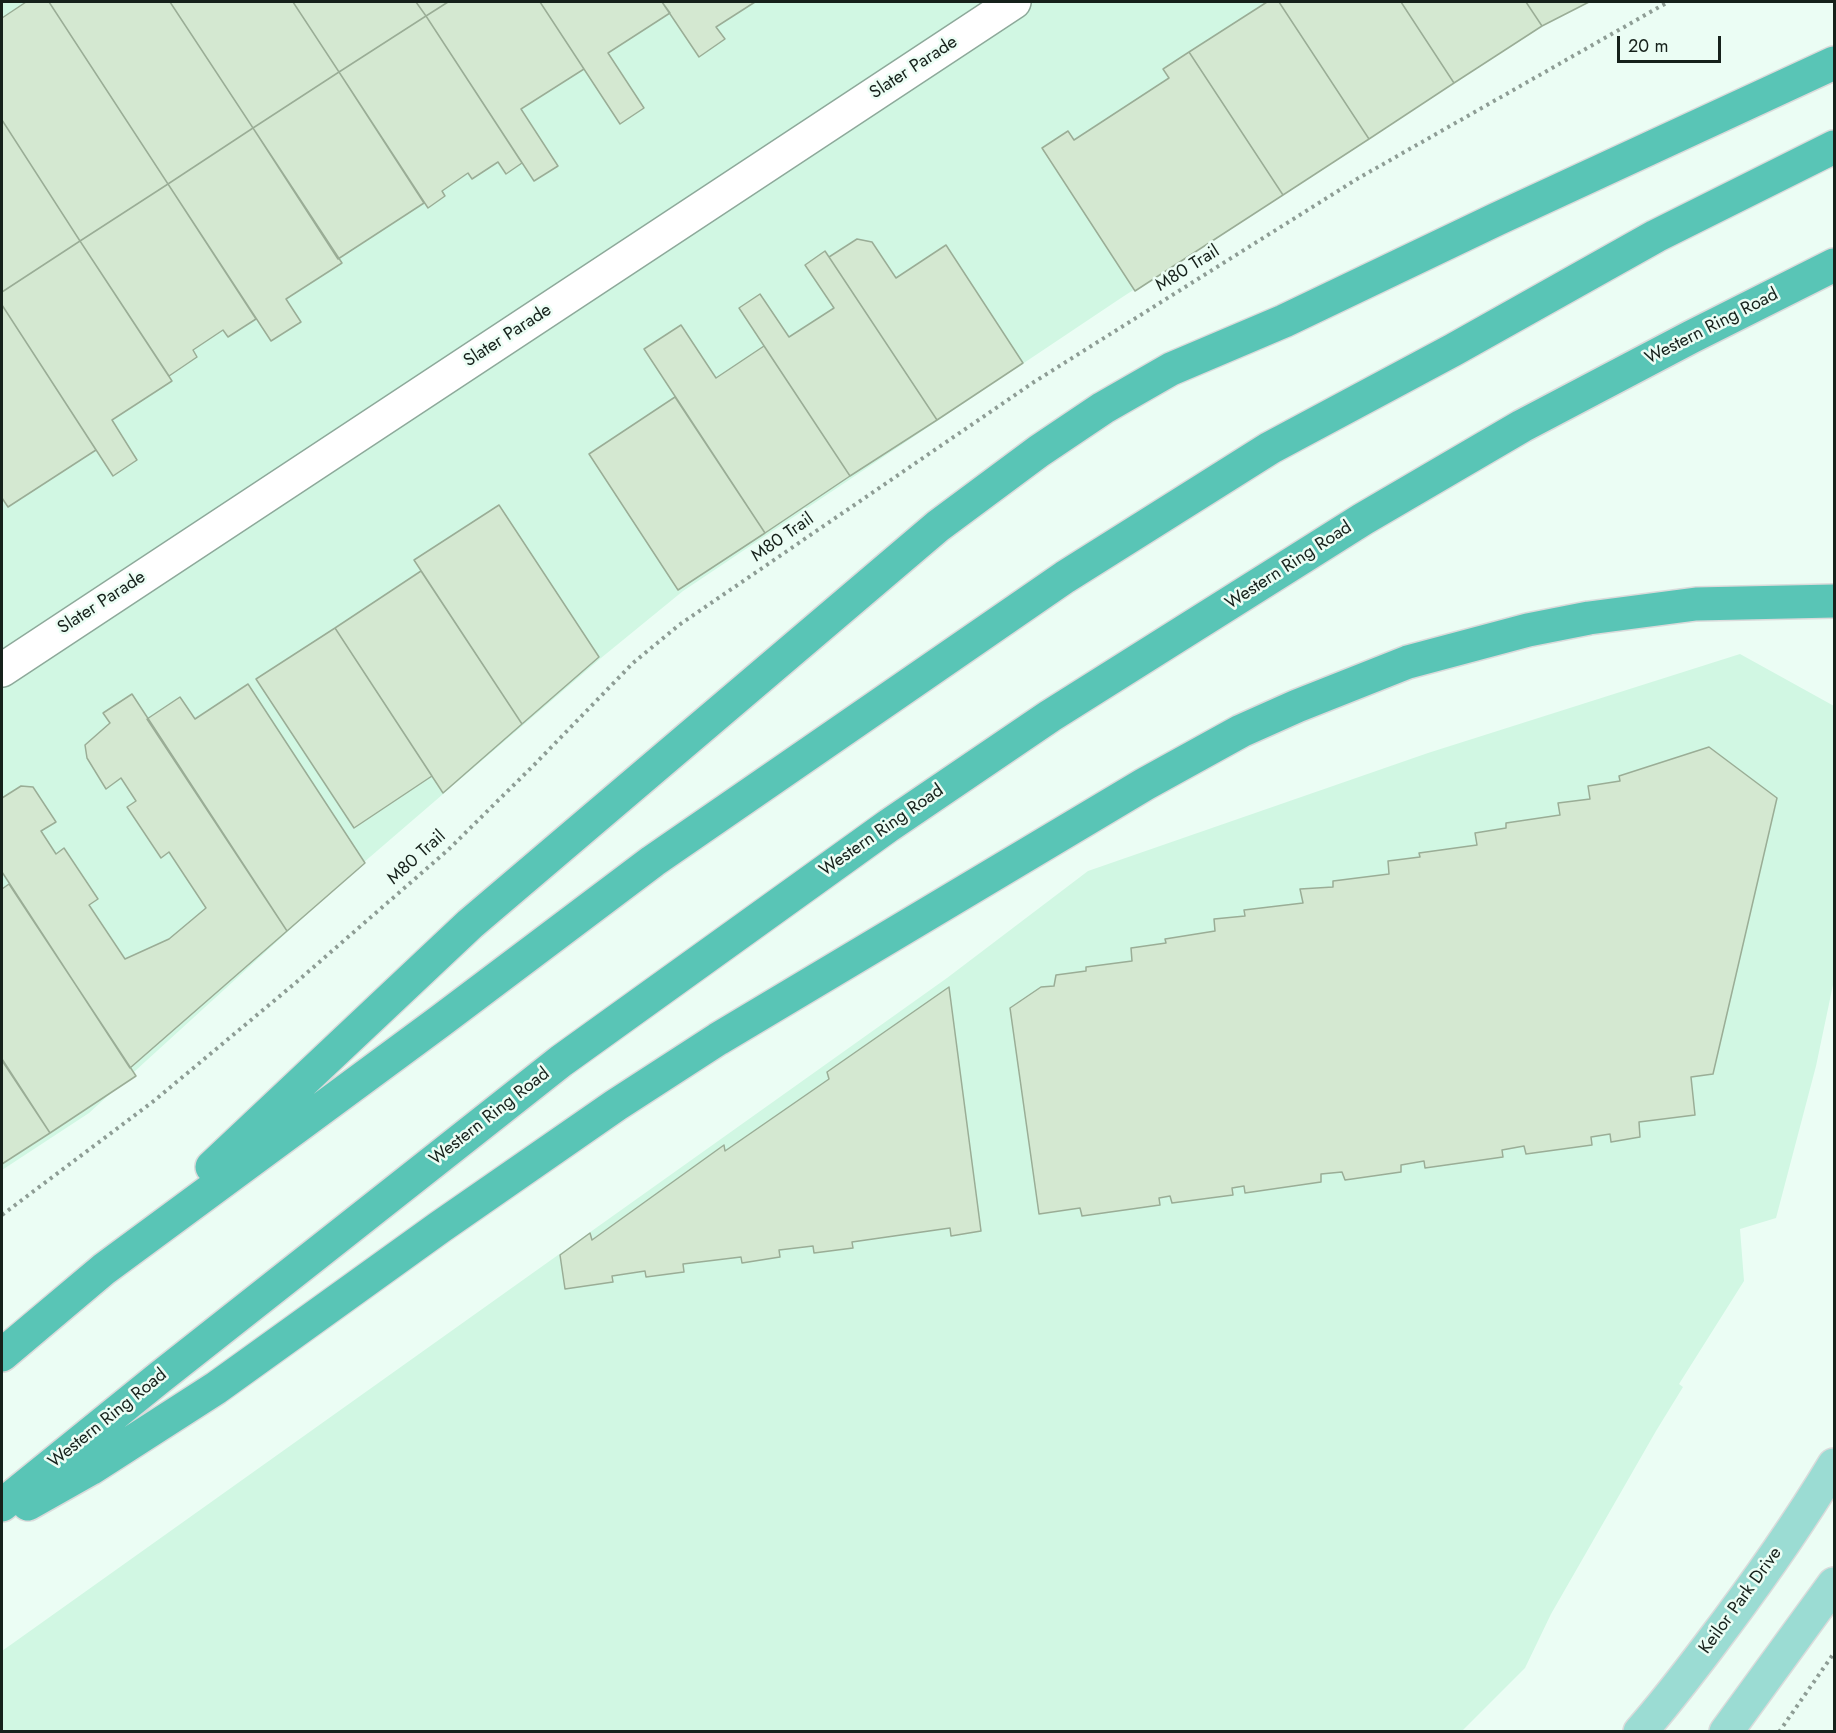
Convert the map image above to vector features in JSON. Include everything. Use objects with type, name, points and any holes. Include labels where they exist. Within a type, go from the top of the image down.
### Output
[{"type":"highway","points":[[2,1355],[104,1269],[470,924],[938,526],[1039,451],[1104,408],[1170,369],[1284,321],[1497,219],[1834,63]]},
{"type":"highway","points":[[104,1269],[653,861],[1065,577],[1270,448],[1453,350],[1656,236],[1834,147]]},
{"type":"highway","name":"Western Ring Road","points":[[2,1505],[159,1378],[561,1061],[907,813],[1050,716],[1363,519],[1522,426],[1834,265]]},
{"type":"highway","points":[[2,1518],[90,1469],[216,1388],[460,1214],[616,1106],[718,1040],[1144,784],[1241,731],[1408,663],[1528,630],[1589,618],[1696,604],[1834,601]]},
{"type":"main road","name":"Keilor Park Drive","points":[[1640,1731],[1658,1712],[1737,1609],[1804,1515],[1834,1465]]},
{"type":"main road","points":[[1726,1731],[1834,1584]]},
{"type":"street","name":"Slater Parade","points":[[2,670],[1014,2]]},
{"type":"path","name":"M80 Trail","points":[[2,1215],[155,1101],[448,850],[633,663],[679,625],[1034,382],[1358,179],[1668,2]]},
{"type":"path","points":[[1779,1731],[1834,1653]]},
{"type":"shaded area","points":[[2,2],[1586,2],[1501,45],[1376,132],[1121,298],[683,591],[601,658],[363,863],[89,1113],[2,1170]]},
{"type":"shaded area","points":[[1740,654],[1834,706],[1834,980],[1816,1066],[1776,1218],[1740,1229],[1744,1281],[1679,1384],[1683,1387],[1551,1614],[1525,1668],[1462,1731],[2,1731],[2,1651],[947,978],[1088,871],[1428,753]]},
{"type":"building","points":[[26,2],[49,2],[168,184],[80,241],[2,120],[2,18]]},
{"type":"building","points":[[49,2],[170,2],[253,128],[168,184]]},
{"type":"building","points":[[170,2],[293,2],[339,72],[253,128]]},
{"type":"building","points":[[293,2],[416,2],[426,16],[339,72]]},
{"type":"building","points":[[416,2],[448,2],[426,16]]},
{"type":"building","points":[[448,2],[540,2],[584,69],[521,109],[558,166],[534,181],[426,16]]},
{"type":"building","points":[[540,2],[662,2],[670,13],[608,53],[644,108],[620,124]]},
{"type":"building","points":[[662,2],[755,2],[716,27],[725,39],[699,57]]},
{"type":"building","points":[[1267,2],[1279,2],[1369,139],[1283,195],[1189,52]]},
{"type":"building","points":[[1279,2],[1401,2],[1454,83],[1369,139]]},
{"type":"building","points":[[1401,2],[1526,2],[1542,26],[1454,83]]},
{"type":"building","points":[[1526,2],[1589,2],[1542,26]]},
{"type":"building","points":[[426,16],[522,163],[506,174],[498,162],[472,179],[468,173],[442,191],[445,196],[428,208],[339,72]]},
{"type":"building","points":[[1189,52],[1283,195],[1135,291],[1042,148],[1068,131],[1074,140],[1169,78],[1163,69]]},
{"type":"building","points":[[339,72],[424,203],[338,259],[253,128]]},
{"type":"building","points":[[2,120],[80,241],[2,292]]},
{"type":"building","points":[[253,128],[342,263],[286,299],[301,322],[271,341],[168,184]]},
{"type":"building","points":[[168,184],[256,319],[228,337],[223,330],[193,350],[197,357],[169,376],[80,241]]},
{"type":"building","points":[[857,239],[872,242],[896,278],[946,245],[1023,363],[937,420],[829,257]]},
{"type":"building","points":[[80,241],[172,381],[112,420],[137,460],[113,476],[2,305],[2,292]]},
{"type":"building","points":[[825,251],[937,420],[850,476],[739,308],[760,294],[789,337],[834,308],[805,265]]},
{"type":"building","points":[[2,305],[96,450],[8,507],[2,498]]},
{"type":"building","points":[[681,325],[716,378],[764,346],[850,476],[765,533],[644,349]]},
{"type":"building","points":[[675,397],[765,533],[678,590],[589,454]]},
{"type":"building","points":[[499,505],[599,657],[522,724],[414,560]]},
{"type":"building","points":[[421,571],[522,724],[443,793],[335,628]]},
{"type":"building","points":[[335,628],[432,776],[354,828],[256,679]]},
{"type":"building","points":[[248,684],[365,863],[287,931],[147,719],[180,697],[195,719]]},
{"type":"building","points":[[132,694],[287,931],[130,1068],[2,872],[2,798],[21,786],[33,787],[56,822],[41,831],[56,854],[64,848],[98,899],[89,905],[125,959],[169,939],[206,908],[169,852],[161,858],[127,807],[136,801],[121,778],[106,789],[87,758],[85,745],[110,723],[103,713]]},
{"type":"building","points":[[1709,747],[1777,798],[1713,1074],[1691,1077],[1695,1115],[1639,1122],[1640,1137],[1611,1142],[1610,1134],[1591,1137],[1592,1145],[1526,1154],[1524,1146],[1502,1150],[1503,1157],[1425,1168],[1424,1161],[1401,1165],[1401,1172],[1345,1180],[1342,1172],[1321,1174],[1321,1182],[1245,1193],[1244,1186],[1232,1188],[1233,1195],[1172,1203],[1170,1196],[1159,1198],[1160,1205],[1082,1216],[1080,1208],[1039,1214],[1010,1008],[1041,987],[1054,986],[1056,975],[1086,971],[1086,967],[1132,961],[1131,948],[1166,943],[1165,939],[1215,931],[1214,919],[1245,916],[1244,910],[1303,903],[1300,889],[1333,887],[1333,881],[1389,874],[1388,861],[1420,857],[1419,853],[1477,845],[1475,833],[1506,828],[1506,823],[1560,815],[1558,803],[1590,799],[1588,786],[1620,781],[1619,776]]},
{"type":"building","points":[[9,884],[136,1076],[50,1133],[2,1059],[2,889]]},
{"type":"building","points":[[949,987],[981,1231],[951,1236],[950,1228],[852,1242],[853,1248],[814,1253],[813,1246],[779,1250],[780,1257],[742,1263],[741,1257],[683,1264],[684,1272],[646,1277],[645,1271],[612,1276],[613,1282],[565,1289],[560,1255],[590,1233],[592,1240],[724,1145],[725,1151],[829,1079],[827,1072]]},
{"type":"building","points":[[2,1063],[50,1133],[2,1164]]}]
